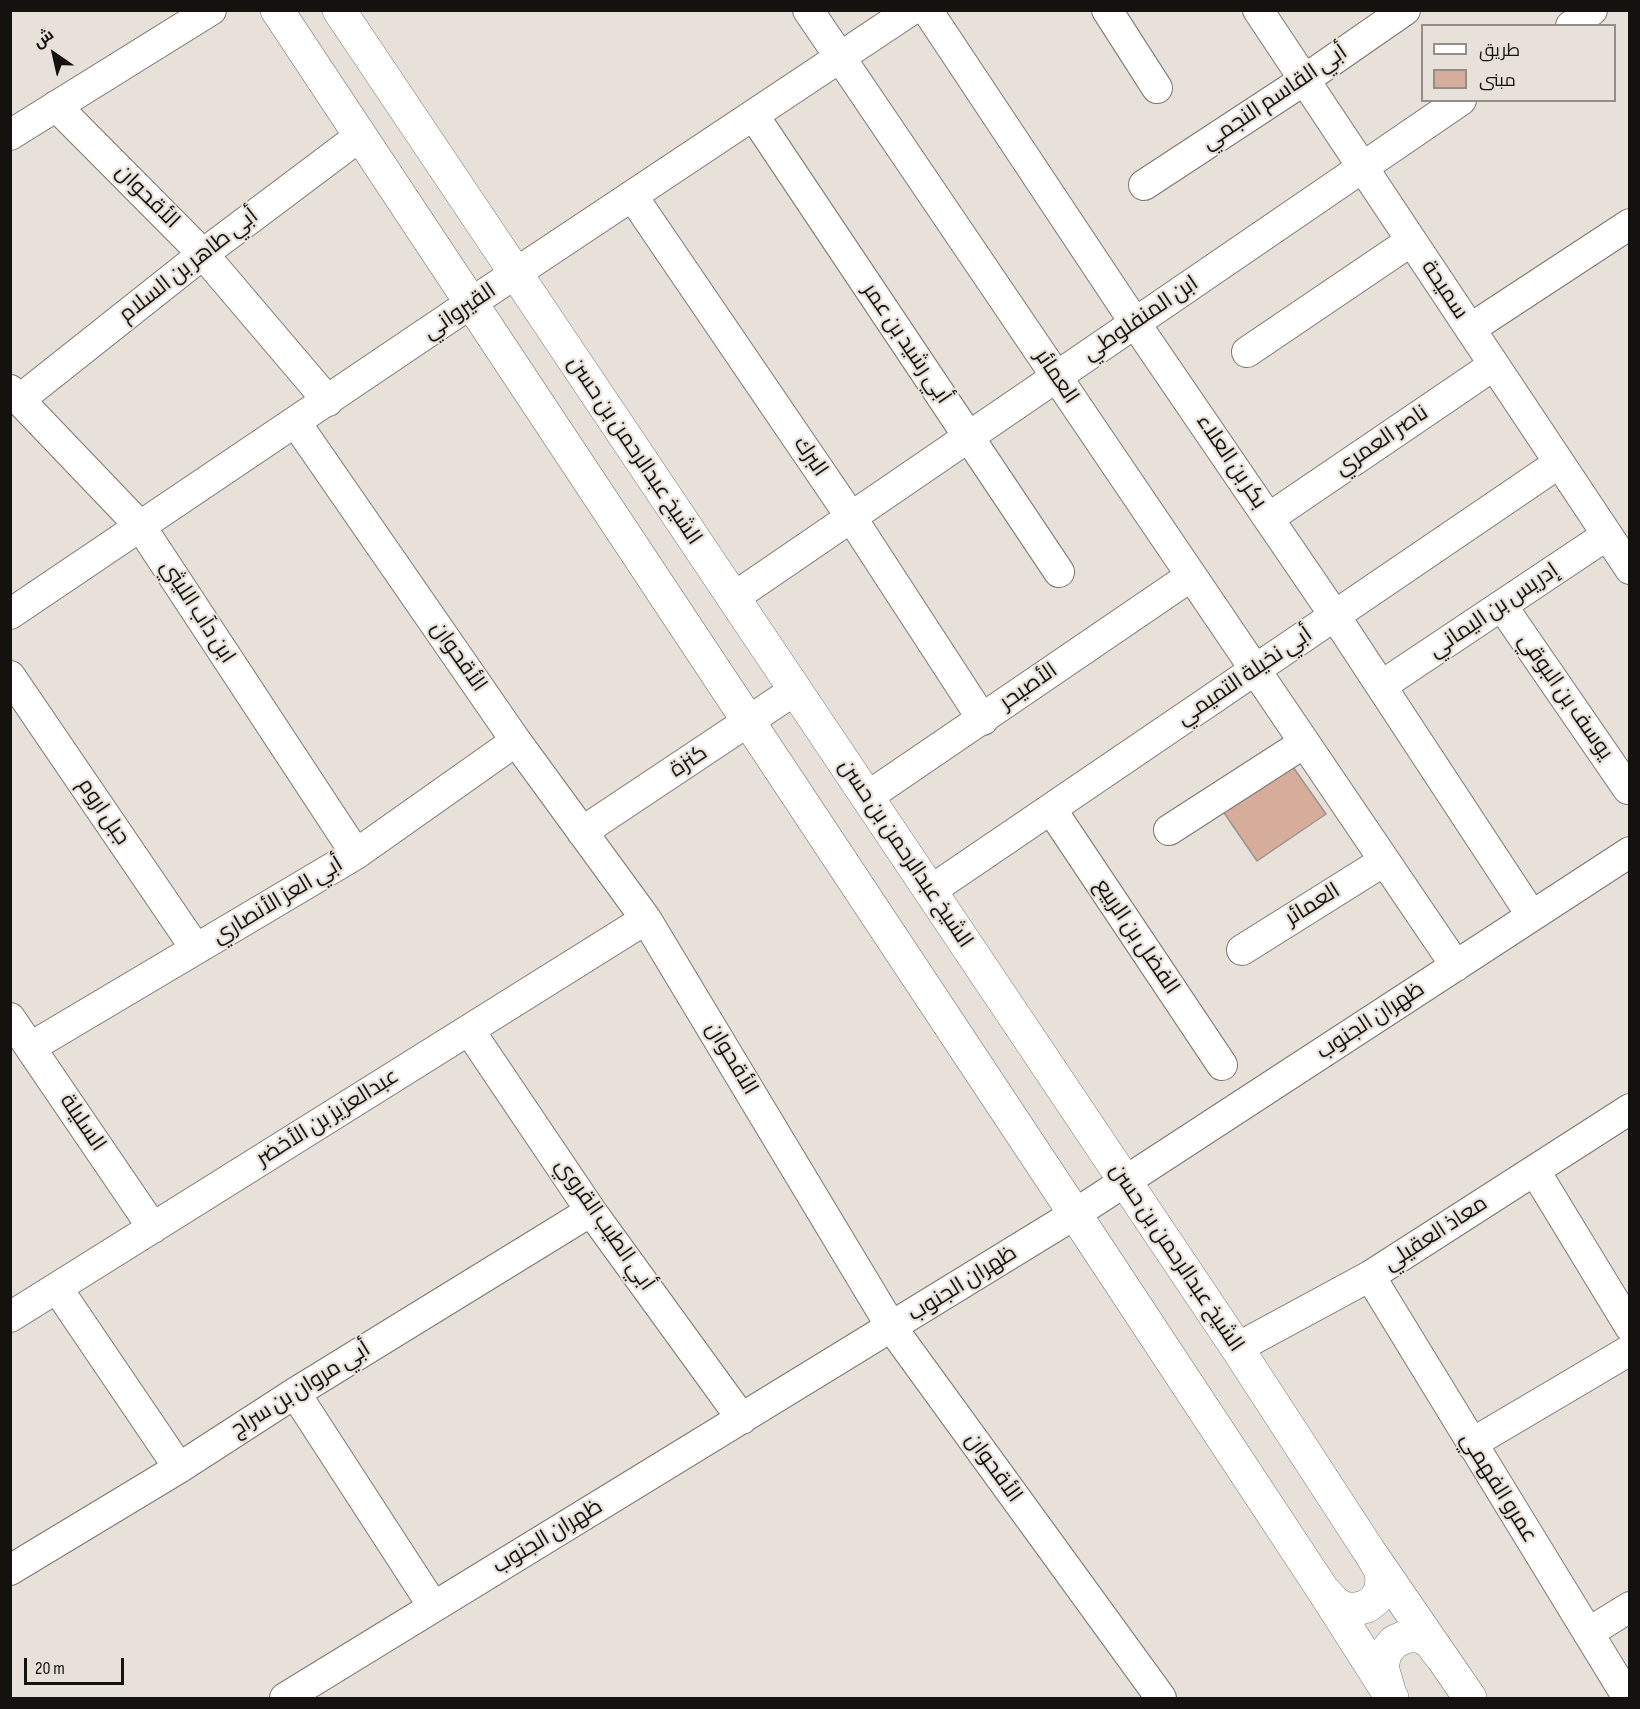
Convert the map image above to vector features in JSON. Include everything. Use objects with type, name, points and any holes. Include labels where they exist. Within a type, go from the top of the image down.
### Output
[{"type":"street","points":[[10,135],[210,10]]},
{"type":"street","points":[[277,10],[1075,1214],[1391,1697]]},
{"type":"street","name":"الشيخ عبدالرحمن بن حسن","points":[[339,10],[1237,1348],[1369,1551],[1470,1698]]},
{"type":"street","name":"العمائر","points":[[808,10],[1456,966]]},
{"type":"street","name":"القيرواني","points":[[10,614],[911,10]]},
{"type":"street","name":"بكر بن العلاء","points":[[927,10],[1135,323],[1335,616],[1532,916]]},
{"type":"street","points":[[1107,10],[1157,88]]},
{"type":"street","name":"سميحة","points":[[1258,10],[1629,569]]},
{"type":"street","name":"أبي القاسم النجمي","points":[[1144,185],[1304,80],[1405,10]]},
{"type":"street","points":[[1573,24],[1593,10]]},
{"type":"street","name":"ابن المنفلوطي","points":[[733,598],[1458,102]]},
{"type":"street","name":"الأقحوان","points":[[57,106],[203,254],[328,401]]},
{"type":"street","name":"أبي رشيد بن عمر","points":[[754,116],[1059,572]]},
{"type":"street","name":"أبي طاهر بن السلام","points":[[15,395],[360,136]]},
{"type":"street","name":"البرك","points":[[633,197],[851,517],[983,720]]},
{"type":"street","points":[[1470,329],[1629,224]]},
{"type":"street","points":[[1247,352],[1411,241]]},
{"type":"street","name":"ناصر العمري","points":[[1269,518],[1494,365]]},
{"type":"street","name":"ابن دآب الليثي","points":[[15,395],[141,527],[356,854]]},
{"type":"street","name":"الأقحوان","points":[[296,423],[516,741],[646,919],[892,1328],[1161,1698]]},
{"type":"street","name":"أبي نخيلة التميمي","points":[[930,891],[1559,463]]},
{"type":"street","name":"إدريس بن اليماني","points":[[1381,686],[1607,535]]},
{"type":"street","name":"الأصيحر","points":[[867,797],[1191,576]]},
{"type":"street","name":"يوسف بن البوقي","points":[[1502,606],[1628,789]]},
{"type":"street","name":"جبل اروم","points":[[10,676],[196,949]]},
{"type":"street","name":"كنزة","points":[[582,832],[795,690]]},
{"type":"street","name":"أبي العز الأنصاري","points":[[31,1047],[356,854],[516,741]]},
{"type":"street","points":[[1169,830],[1304,743]]},
{"type":"street","name":"الفضل بن الربيع","points":[[1051,809],[1222,1065]]},
{"type":"street","name":"ظهران الجنوب","points":[[285,1698],[1075,1214],[1629,852]]},
{"type":"street","name":"العمائر","points":[[1242,950],[1384,861]]},
{"type":"street","name":"عبدالعزيز بن الأخضر","points":[[10,1317],[646,919]]},
{"type":"street","name":"السليلة","points":[[10,1018],[153,1228]]},
{"type":"street","name":"أبي الطيب القروي","points":[[470,1030],[591,1210],[741,1419]]},
{"type":"street","name":"معاذ العقيلي","points":[[1237,1348],[1370,1276],[1629,1109]]},
{"type":"street","points":[[1535,1171],[1629,1326]]},
{"type":"street","name":"أبي مروان بن سراج","points":[[10,1570],[179,1468],[295,1393],[591,1210]]},
{"type":"street","name":"عمرو الفهمي","points":[[1370,1276],[1628,1698]]},
{"type":"street","points":[[57,1288],[179,1468]]},
{"type":"street","points":[[1471,1444],[1629,1350]]},
{"type":"street","points":[[295,1393],[433,1606]]},
{"type":"street","points":[[1321,1587],[1336,1604],[1346,1609],[1357,1609],[1375,1600],[1381,1590],[1382,1580],[1380,1569],[1369,1551]]},
{"type":"street","points":[[1588,1633],[1629,1607]]},
{"type":"street","points":[[1391,1697],[1382,1667],[1385,1653],[1394,1642],[1407,1636],[1421,1636],[1431,1643],[1447,1664]]},
{"type":"building","points":[[1286,757],[1326,814],[1257,861],[1218,804]]}]
